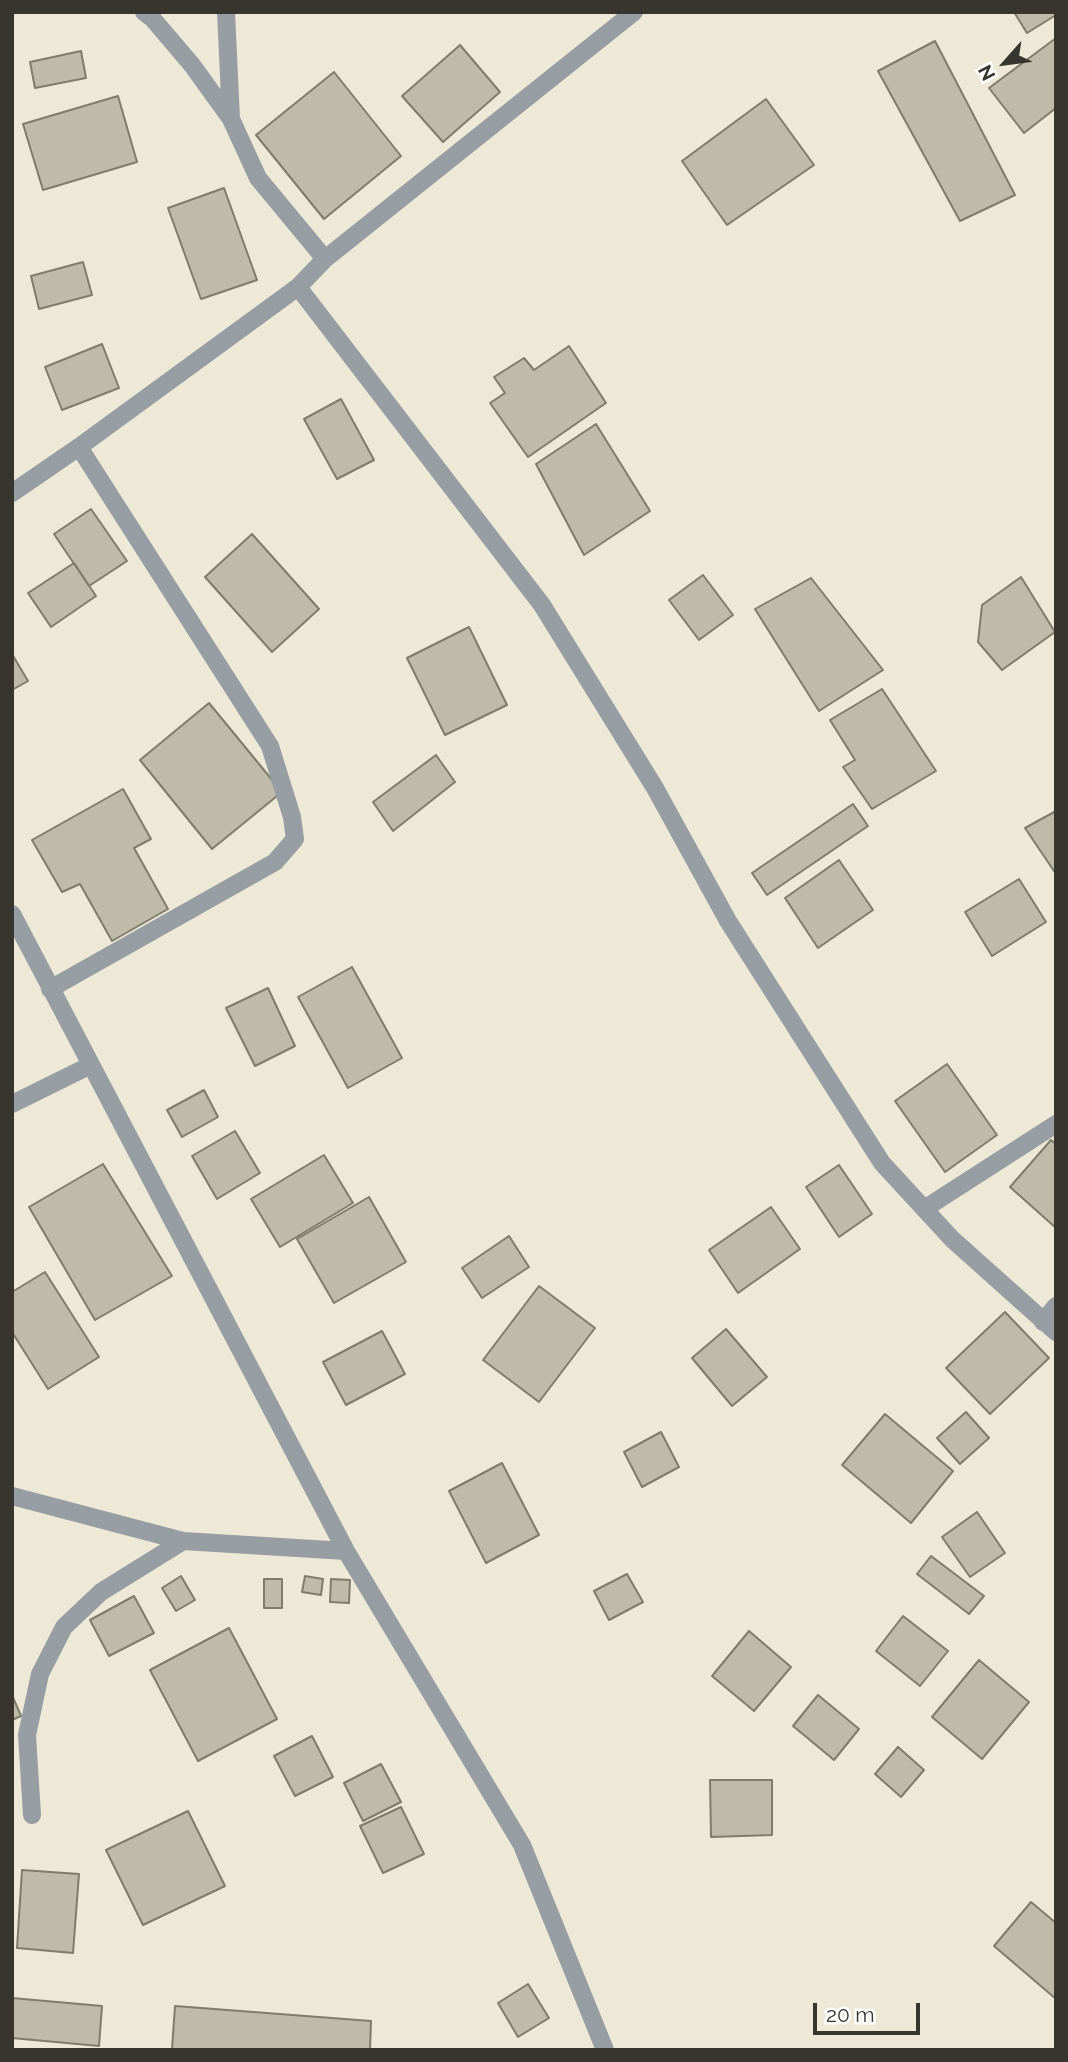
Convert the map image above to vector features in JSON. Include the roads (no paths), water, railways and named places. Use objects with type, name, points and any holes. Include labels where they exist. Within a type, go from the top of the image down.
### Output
[{"type":"street","points":[[144,12],[192,65],[231,119],[258,178],[325,259]]},
{"type":"street","points":[[226,12],[231,119]]},
{"type":"street","points":[[12,493],[298,287],[325,259],[634,12]]},
{"type":"street","points":[[298,287],[542,606],[654,788],[729,920],[882,1163],[952,1239],[1049,1327],[1056,1306]]},
{"type":"street","points":[[50,989],[275,862],[295,839],[292,817],[270,746],[79,447]]},
{"type":"street","points":[[12,914],[346,1551],[522,1844],[605,2050]]},
{"type":"street","points":[[12,1104],[91,1065]]},
{"type":"street","points":[[924,1209],[1056,1124]]},
{"type":"street","points":[[12,1496],[183,1541],[346,1551]]},
{"type":"street","points":[[32,1815],[27,1735],[40,1674],[64,1627],[101,1592],[183,1541]]}]
